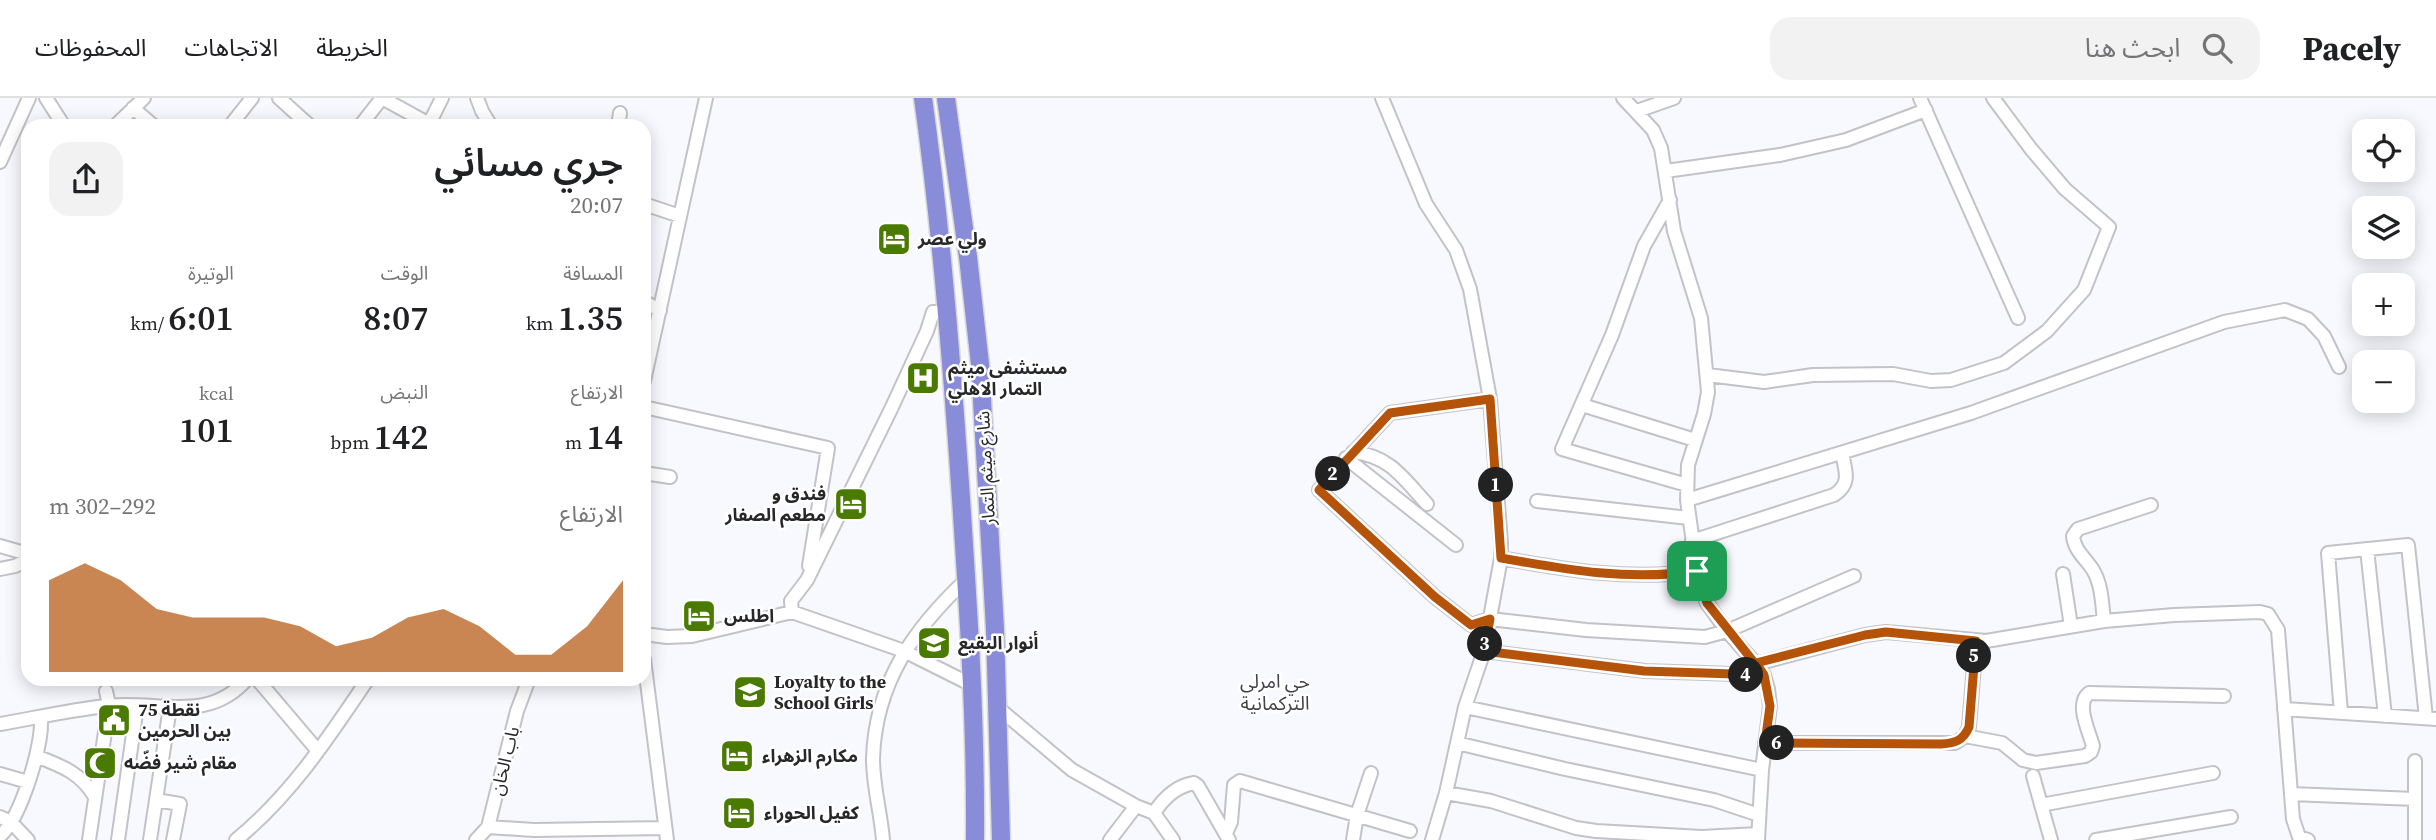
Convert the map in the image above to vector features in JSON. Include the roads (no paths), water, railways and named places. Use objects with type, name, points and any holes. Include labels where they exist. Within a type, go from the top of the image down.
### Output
[{"type":"highway","name":"شارع ميثم التمار","points":[[923,98],[948,312],[968,578],[975,755],[975,840]]},
{"type":"highway","name":"شارع ميثم التمار","points":[[946,98],[980,364],[1001,840]]},
{"type":"highway","points":[[951,366],[957,372],[966,374],[975,371],[980,364]]},
{"type":"highway","points":[[954,410],[957,399],[967,394],[977,397],[982,407]]},
{"type":"highway","points":[[975,755],[983,762],[998,757]]},
{"type":"highway","points":[[975,790],[984,780],[991,780],[1000,789]]},
{"type":"street","points":[[0,162],[29,98]]},
{"type":"street","points":[[46,98],[60,119]]},
{"type":"street","points":[[122,119],[144,98]]},
{"type":"street","points":[[236,119],[252,98]]},
{"type":"street","points":[[279,98],[302,119]]},
{"type":"street","points":[[366,119],[382,98],[419,119]]},
{"type":"street","points":[[433,119],[442,98]]},
{"type":"street","points":[[477,98],[486,119]]},
{"type":"street","points":[[651,350],[706,98]]},
{"type":"street","points":[[1382,98],[1426,204],[1456,250],[1470,289],[1490,399],[1501,558],[1484,651],[1465,707],[1446,793],[1432,840]]},
{"type":"street","points":[[1446,793],[1491,801],[1576,828],[1596,831],[1758,837],[1762,770],[1770,706],[1764,675],[1707,603],[1697,571],[1687,500],[1688,465],[1704,414],[1708,375],[1701,318],[1674,231],[1666,171],[1653,130],[1623,98]]},
{"type":"street","points":[[1637,111],[1674,98]]},
{"type":"street","points":[[1920,98],[2018,318]]},
{"type":"street","points":[[1708,375],[1748,382],[1805,376],[1893,374],[1931,381],[1951,380],[2004,363],[2047,331],[2084,290],[2109,228],[2065,189],[1993,98]]},
{"type":"street","points":[[133,108],[146,119]]},
{"type":"street","points":[[1666,171],[1780,155],[1846,140],[1926,110]]},
{"type":"street","points":[[1670,200],[1644,246],[1612,335],[1562,449],[1687,485]]},
{"type":"street","points":[[651,206],[680,216]]},
{"type":"street","points":[[651,305],[660,311]]},
{"type":"street","points":[[1687,500],[1982,410],[2224,322],[2285,310],[2308,319],[2324,336],[2339,367]]},
{"type":"street","points":[[792,612],[791,601],[807,580],[892,407],[933,312],[948,312]]},
{"type":"street","points":[[1490,399],[1390,413],[1319,490],[1435,597],[1471,625],[1490,619],[1705,637],[1727,631],[1854,576]]},
{"type":"street","points":[[1581,405],[1695,440]]},
{"type":"street","points":[[651,409],[828,448],[807,580]]},
{"type":"street","points":[[1350,455],[1369,454],[1392,466],[1427,504]]},
{"type":"street","points":[[1692,541],[1834,495],[1843,489],[1847,480],[1842,454]]},
{"type":"street","points":[[1350,455],[1456,545]]},
{"type":"street","points":[[651,474],[670,477]]},
{"type":"street","points":[[1537,501],[1689,518]]},
{"type":"street","points":[[2104,621],[2100,588],[2094,572],[2074,544],[2073,536],[2078,529],[2151,505]]},
{"type":"street","points":[[2284,709],[2341,713],[2385,716],[2431,718],[2408,545],[2328,553],[2341,713]]},
{"type":"street","points":[[0,546],[21,552]]},
{"type":"street","points":[[2367,549],[2385,716]]},
{"type":"street","points":[[1501,558],[1624,576],[1662,576],[1697,571]]},
{"type":"street","points":[[0,569],[21,563]]},
{"type":"street","points":[[2063,574],[2071,626]]},
{"type":"street","points":[[883,840],[873,762],[886,692],[904,651],[941,603],[968,578]]},
{"type":"street","points":[[651,635],[691,636],[792,612],[904,651],[972,685]]},
{"type":"street","points":[[1756,663],[1886,632],[1976,641],[2104,621],[2174,615],[2268,614],[2278,630],[2293,819],[2302,839]]},
{"type":"street","points":[[1765,743],[1955,743],[1965,736],[1969,727],[1976,641]]},
{"type":"street","points":[[1484,651],[1644,671],[1764,675]]},
{"type":"street","points":[[0,724],[109,705],[193,708],[215,702],[239,686]]},
{"type":"street","points":[[263,686],[318,751]]},
{"type":"street","points":[[236,840],[282,797],[363,686]]},
{"type":"street","name":"باب الخان","points":[[476,840],[488,827],[517,711],[526,686]]},
{"type":"street","points":[[488,827],[595,834],[666,834],[647,686]]},
{"type":"street","points":[[89,840],[109,705],[106,691]]},
{"type":"street","points":[[1965,736],[2002,743],[2024,760],[2036,763],[2073,758],[2091,752],[2093,746],[2081,705],[2083,698],[2089,694],[2224,696]]},
{"type":"street","points":[[117,840],[137,706]]},
{"type":"street","points":[[156,800],[180,804],[171,840],[151,835],[156,800],[170,707]]},
{"type":"street","points":[[997,707],[1072,770],[1153,813],[1170,839]]},
{"type":"street","points":[[1465,707],[1762,770]]},
{"type":"street","points":[[0,836],[28,782],[42,730],[41,717]]},
{"type":"street","points":[[1457,743],[1713,800],[1759,815]]},
{"type":"street","points":[[36,756],[71,770],[81,778],[95,797]]},
{"type":"street","points":[[2415,761],[2415,840]]},
{"type":"street","points":[[1353,840],[1357,816],[1371,773]]},
{"type":"street","points":[[2041,805],[2213,773]]},
{"type":"street","points":[[0,774],[28,782]]},
{"type":"street","points":[[2033,776],[2051,840]]},
{"type":"street","points":[[1228,836],[1236,782],[1410,831]]},
{"type":"street","points":[[1153,813],[1176,790],[1194,783],[1228,836]]},
{"type":"street","points":[[2291,794],[2415,799]]},
{"type":"street","points":[[1110,840],[1136,806]]},
{"type":"street","points":[[2096,840],[2231,817]]},
{"type":"street","points":[[6,820],[28,840]]},
{"type":"place","name":"ولي عصر","points":[[894,239]]},
{"type":"place","name":"مستشفى ميثم التمار الاهلي","points":[[923,378]]},
{"type":"place","name":"فندق و مطعم الصفار","points":[[851,504]]},
{"type":"place","name":"اطلس","points":[[699,616]]},
{"type":"place","name":"أنوار البقيع","points":[[934,643]]},
{"type":"place","name":"Loyalty to the School Girls","points":[[750,692]]},
{"type":"place","name":"نقطة 75 بين الحرمين","points":[[114,720]]},
{"type":"place","name":"مكارم الزهراء","points":[[737,756]]},
{"type":"place","name":"مقام شير فضّه","points":[[100,763]]},
{"type":"place","name":"كفيل الحوراء","points":[[739,813]]},
{"type":"district","name":"حي امرلي التركمانية","points":[[1275,692]]}]
